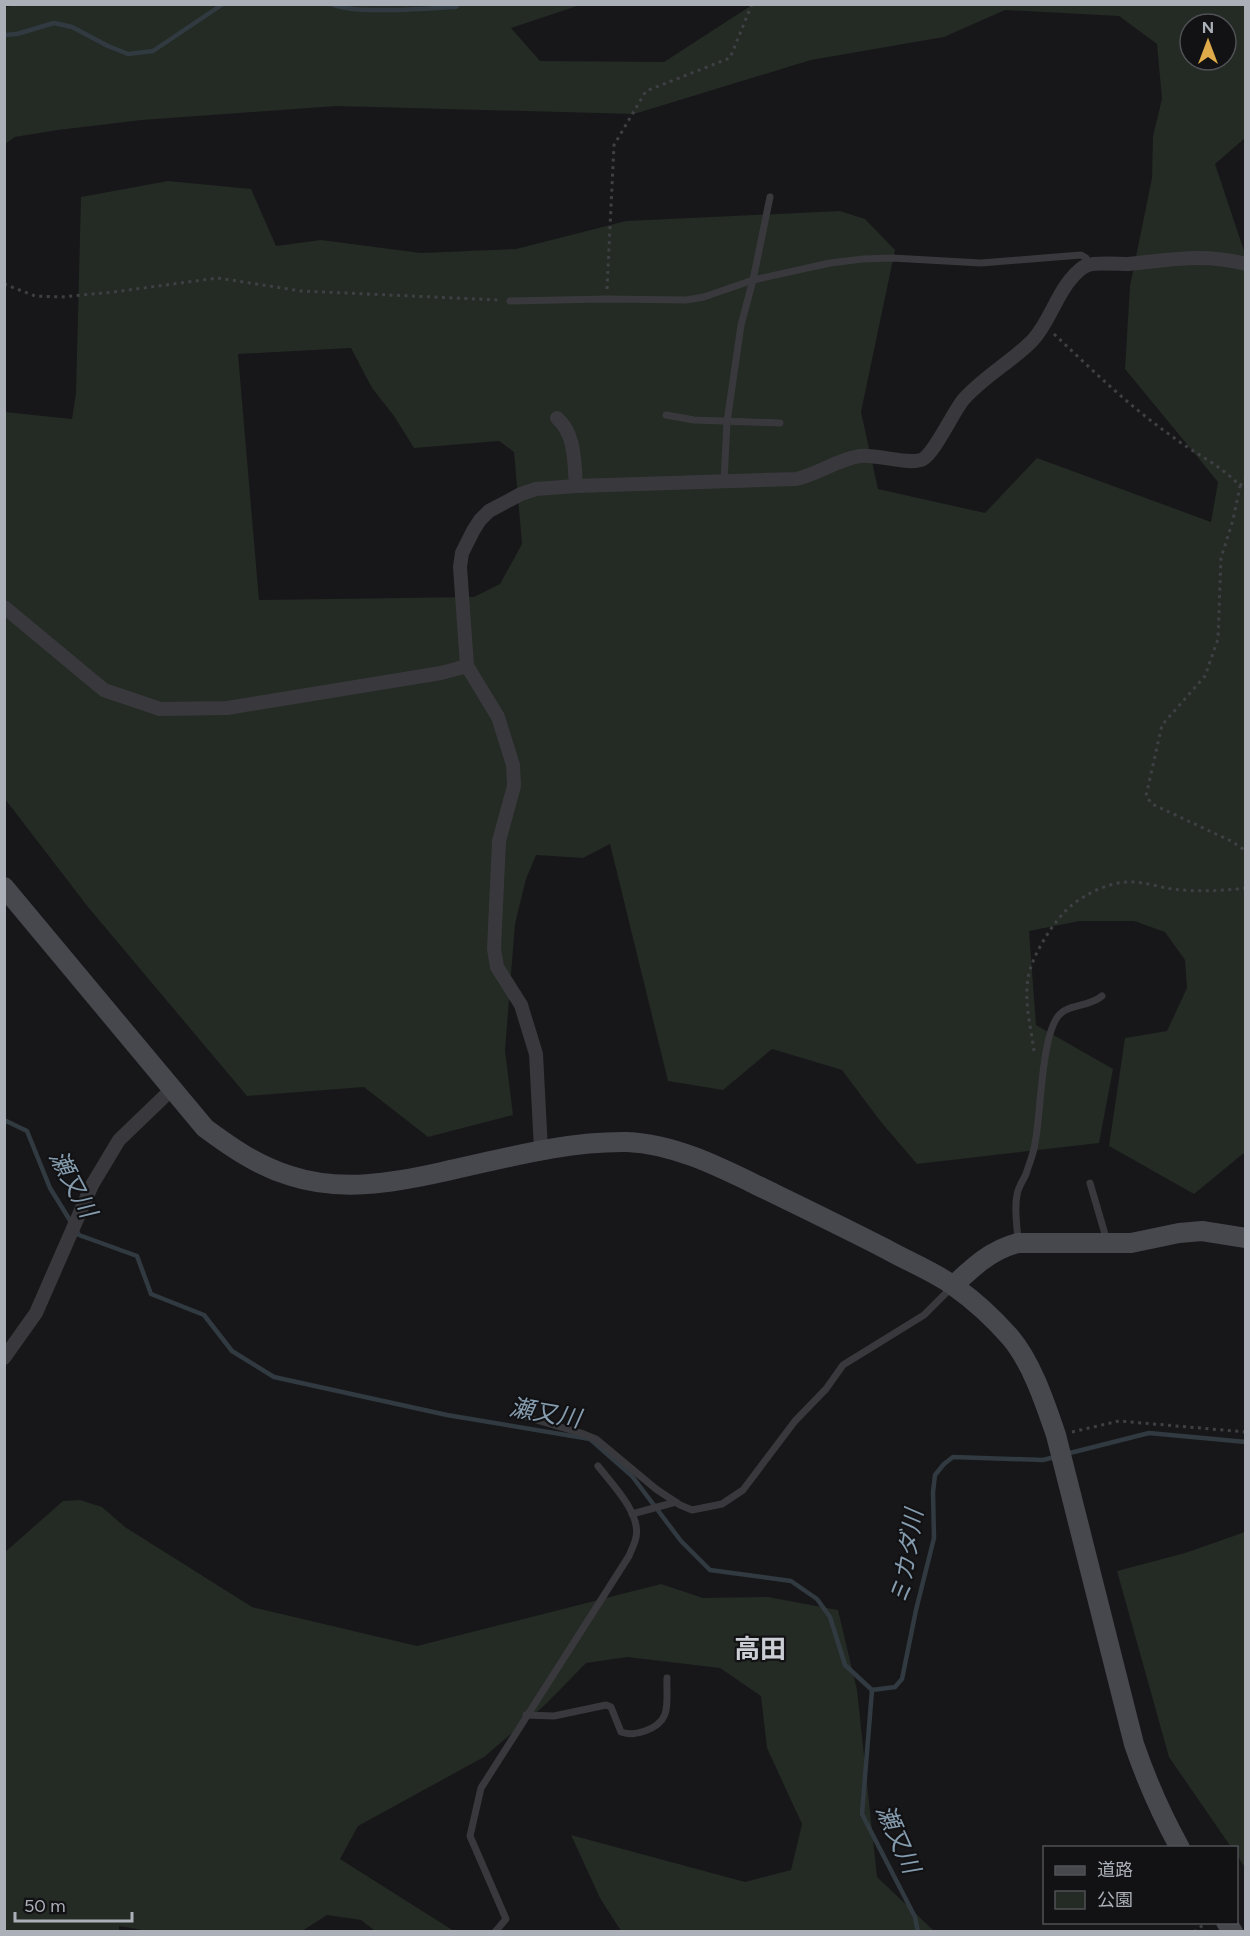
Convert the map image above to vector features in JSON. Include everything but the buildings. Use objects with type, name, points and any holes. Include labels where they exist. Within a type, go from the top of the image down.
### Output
[{"type":"street","points":[[541,1150],[536,1054],[521,1005],[497,967],[494,949],[499,841],[514,786],[513,765],[498,717],[467,666],[460,567],[462,553],[476,525],[489,511],[521,494],[536,489],[796,479],[859,456],[920,461],[928,456],[956,409],[971,390],[1020,353],[1042,330],[1071,279],[1088,265],[1128,264],[1200,257],[1245,264]]},
{"type":"street","points":[[557,418],[565,425],[570,436],[576,486]]},
{"type":"street","points":[[4,608],[104,690],[160,709],[227,708],[441,673],[467,666]]},
{"type":"street","points":[[4,887],[205,1128],[244,1156],[290,1176],[332,1184],[369,1184],[419,1177],[541,1150],[584,1144],[627,1142],[647,1144],[680,1152],[747,1181],[857,1234],[954,1285],[1012,1339],[1044,1401],[1056,1435],[1134,1743],[1149,1788],[1179,1846]]},
{"type":"street","points":[[4,1358],[36,1313],[92,1185],[119,1140],[172,1089]]},
{"type":"street","points":[[954,1285],[980,1260],[1005,1246],[1018,1243],[1131,1243],[1179,1233],[1202,1231],[1245,1238]]},
{"type":"lane","points":[[724,481],[727,422],[741,325],[770,197]]},
{"type":"lane","points":[[510,301],[686,300],[704,297],[753,280],[830,263],[873,259],[981,263],[1081,255],[1086,258],[1088,265]]},
{"type":"lane","points":[[666,415],[694,420],[780,423]]},
{"type":"lane","points":[[1018,1243],[1017,1192],[1035,1144],[1041,1085],[1052,1031],[1060,1014],[1068,1009],[1094,1003],[1102,996]]},
{"type":"lane","points":[[1090,1183],[1108,1243]]},
{"type":"lane","points":[[526,1417],[581,1432],[596,1439],[656,1489],[692,1510],[722,1504],[743,1490],[795,1421],[826,1389],[843,1365],[924,1315],[954,1285]]},
{"type":"lane","points":[[495,1932],[506,1919],[470,1836],[481,1788],[629,1556],[637,1536],[627,1503],[597,1466]]},
{"type":"lane","points":[[632,1514],[676,1502]]},
{"type":"lane","points":[[526,1715],[554,1716],[606,1705],[611,1707],[621,1732],[628,1735],[639,1733],[662,1722],[665,1716],[667,1678]]},
{"type":"path","points":[[606,299],[614,145],[646,91],[730,58],[752,4]]},
{"type":"path","points":[[4,284],[35,296],[61,297],[218,278],[301,291],[510,301]]},
{"type":"path","points":[[1044,325],[1141,412],[1173,437],[1222,469],[1240,486]]},
{"type":"path","points":[[1245,478],[1240,486],[1233,520],[1221,558],[1218,639],[1205,676],[1162,725],[1146,796],[1152,804],[1231,841],[1245,851]]},
{"type":"path","points":[[1035,1060],[1027,1002],[1028,977],[1036,955],[1051,928],[1072,905],[1108,885],[1131,882],[1174,890],[1215,891],[1245,888]]},
{"type":"path","points":[[1056,1435],[1119,1421],[1245,1432]]},
{"type":"green space","points":[[19,5],[580,5],[511,28],[540,61],[664,62],[752,5],[1245,5],[1245,138],[1215,164],[1246,257],[1245,1152],[1194,1194],[1109,1146],[1125,1038],[1167,1031],[1187,988],[1185,960],[1165,932],[1134,921],[1080,921],[1029,931],[1036,1025],[1113,1069],[1099,1143],[917,1164],[881,1122],[842,1070],[772,1049],[723,1090],[668,1081],[610,844],[583,858],[536,855],[526,879],[515,924],[505,1050],[513,1115],[428,1137],[364,1087],[247,1096],[88,907],[5,799],[5,412],[72,419],[76,393],[81,197],[168,181],[251,189],[276,246],[321,240],[421,253],[516,249],[626,221],[840,211],[865,219],[895,250],[861,412],[878,489],[985,513],[1037,458],[1211,522],[1218,482],[1125,369],[1130,286],[1152,178],[1153,136],[1162,99],[1157,44],[1119,16],[1005,10],[944,37],[811,60],[634,114],[336,106],[142,120],[15,137],[5,144],[5,7]],"holes":[[[351,348],[372,388],[394,416],[414,448],[499,441],[514,452],[522,544],[500,584],[474,597],[259,600],[238,354]]]},
{"type":"green space","points":[[80,1500],[102,1507],[125,1527],[252,1607],[417,1646],[661,1584],[703,1598],[768,1597],[838,1610],[857,1690],[877,1877],[934,1931],[621,1931],[600,1898],[571,1835],[745,1882],[791,1870],[802,1824],[767,1748],[761,1696],[720,1668],[627,1657],[586,1663],[546,1704],[484,1757],[358,1826],[340,1859],[454,1931],[375,1931],[361,1920],[327,1915],[302,1931],[154,1932],[119,1926],[119,1932],[5,1931],[4,1553],[63,1501]]},
{"type":"green space","points":[[1246,1532],[1245,1868],[1238,1857],[1238,1846],[1230,1846],[1169,1757],[1117,1571],[1185,1553]]},
{"type":"waterway","points":[[4,35],[17,34],[54,23],[72,27],[128,54],[153,51],[223,4]]},
{"type":"waterway","points":[[332,4],[373,10],[456,7],[458,4]]},
{"type":"waterway","name":"瀬又川","points":[[4,1120],[27,1131],[50,1188],[79,1235],[137,1256],[151,1294],[204,1315],[232,1351],[274,1377],[447,1415],[590,1439],[632,1476],[681,1541],[710,1570],[791,1581],[817,1599],[830,1617],[845,1665],[872,1690]]},
{"type":"waterway","name":"ミカダ川","points":[[1066,1454],[1149,1433],[1246,1442]]},
{"type":"waterway","name":"ミカダ川","points":[[872,1690],[895,1687],[902,1679],[934,1538],[935,1475],[953,1457],[1043,1460],[1055,1457]]},
{"type":"waterway","name":"瀬又川","points":[[872,1690],[862,1814],[915,1917],[918,1932]]},
{"type":"district","name":"高田","points":[[760,1649]]}]
